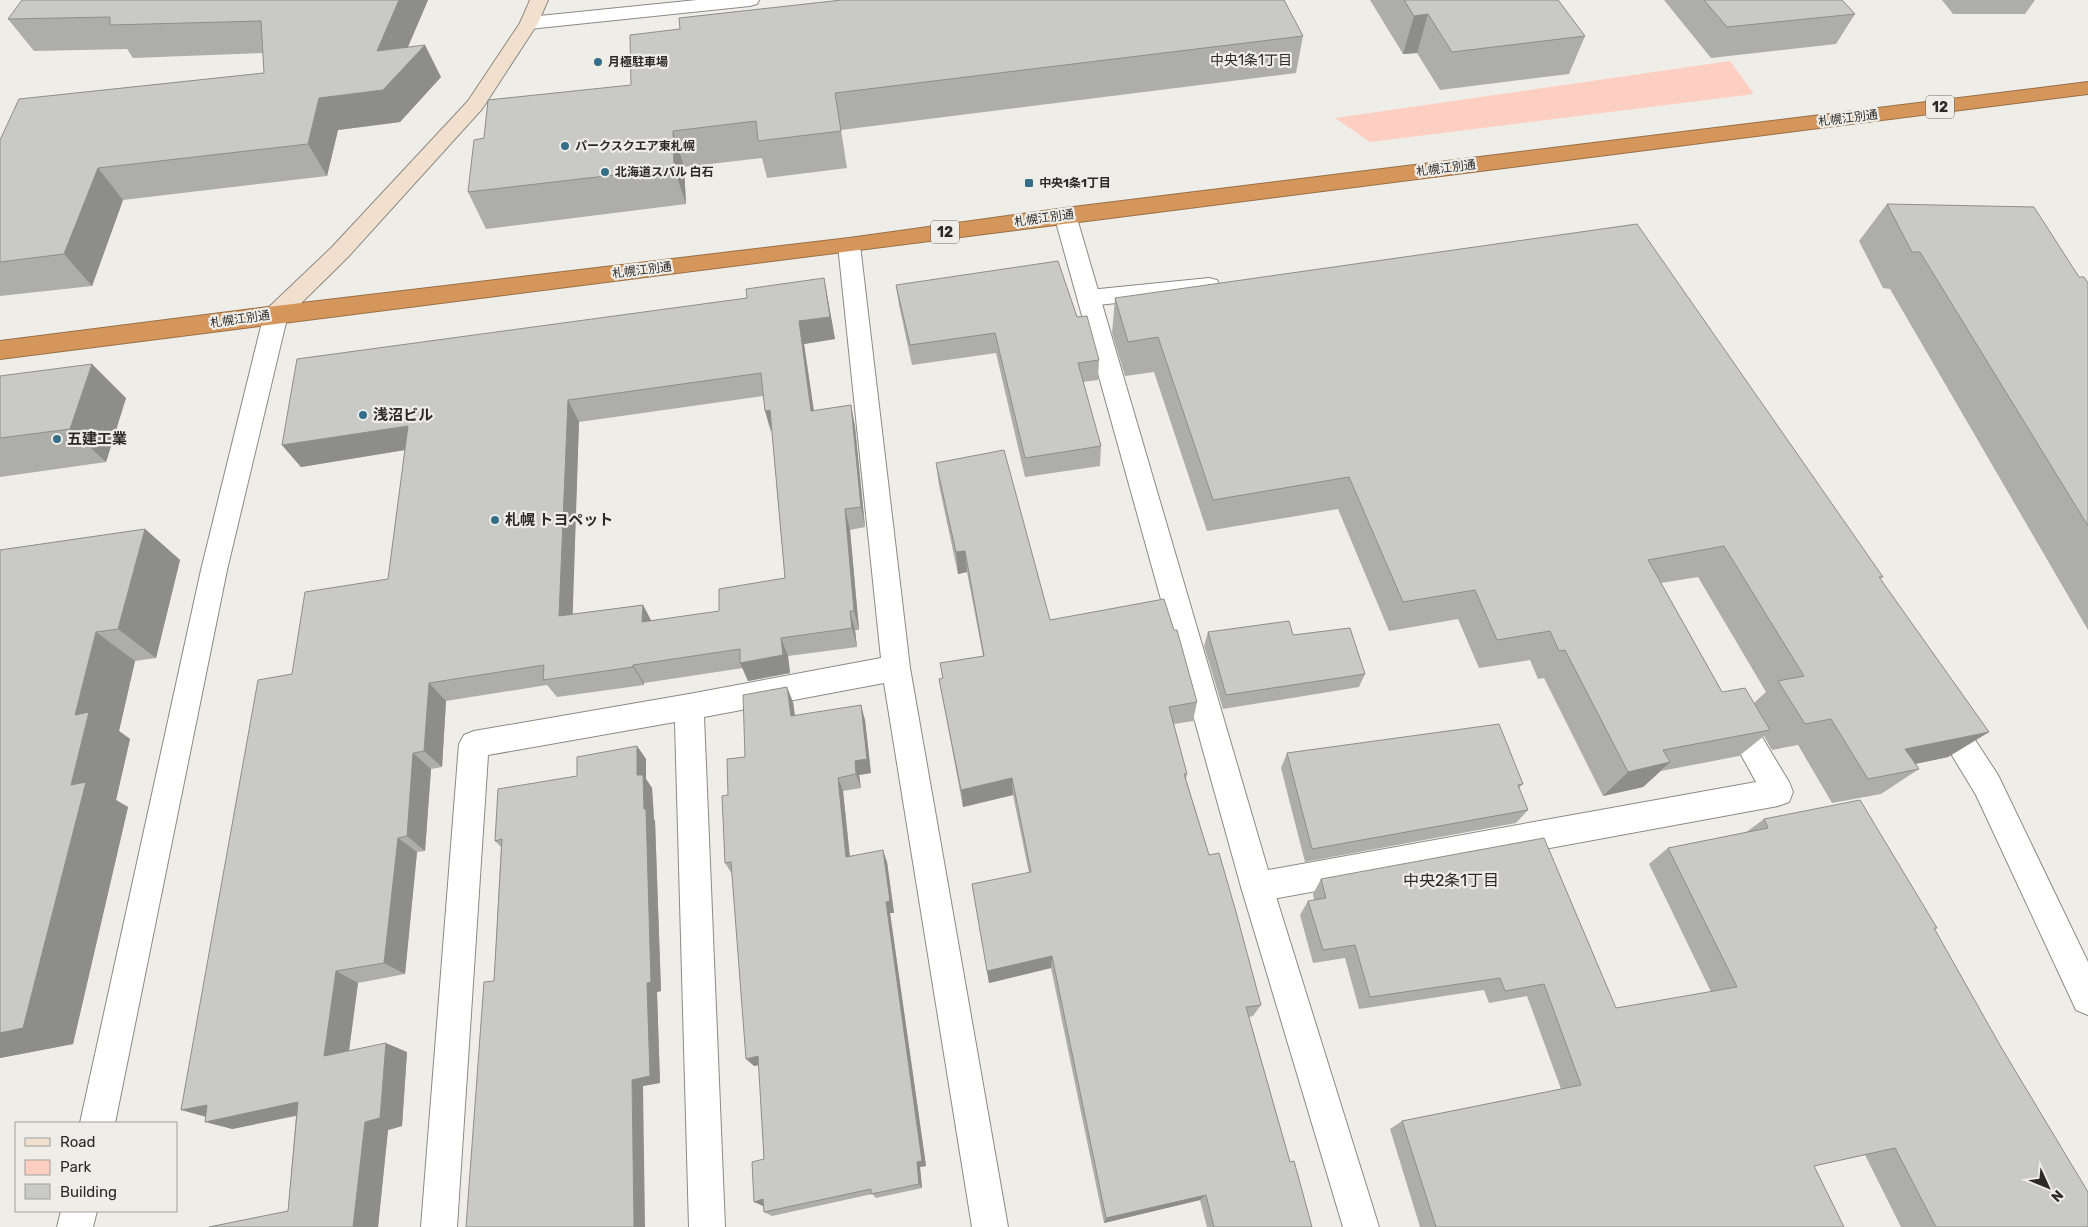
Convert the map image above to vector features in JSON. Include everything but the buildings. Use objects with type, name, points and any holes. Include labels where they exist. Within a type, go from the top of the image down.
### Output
[{"type":"highway","name":"札幌江別通","points":[[0,350],[276,314],[849,245],[1065,215],[2088,88]]},
{"type":"street","points":[[97,1122],[214,570],[276,314],[340,252],[475,105],[529,23],[539,0]]},
{"type":"street","points":[[529,23],[750,0]]},
{"type":"street","points":[[1065,215],[1257,887],[1362,1227]]},
{"type":"street","points":[[849,245],[896,668],[990,1227]]},
{"type":"street","points":[[1089,298],[1236,283]]},
{"type":"street","points":[[439,1227],[474,744],[689,707],[896,668]]},
{"type":"street","points":[[1257,887],[1778,792],[1720,692]]},
{"type":"street","points":[[1929,693],[1987,785],[2088,998]]},
{"type":"street","points":[[689,707],[706,1227]]},
{"type":"street","points":[[75,1227],[79,1212]]},
{"type":"green space","points":[[1730,61],[1754,94],[1370,142],[1335,118]]},
{"type":"place","name":"月極駐車場","points":[[598,62]]},
{"type":"place","name":"パークスクエア東札幌","points":[[565,146]]},
{"type":"place","name":"北海道スバル 白石","points":[[605,172]]},
{"type":"place","name":"中央1条1丁目","points":[[1029,183]]},
{"type":"place","name":"浅沼ビル","points":[[363,415]]},
{"type":"place","name":"五建工業","points":[[57,439]]},
{"type":"place","name":"札幌 トヨペット","points":[[495,520]]},
{"type":"district","name":"中央1条1丁目","points":[[1251,60]]},
{"type":"district","name":"中央2条1丁目","points":[[1451,880]]}]
